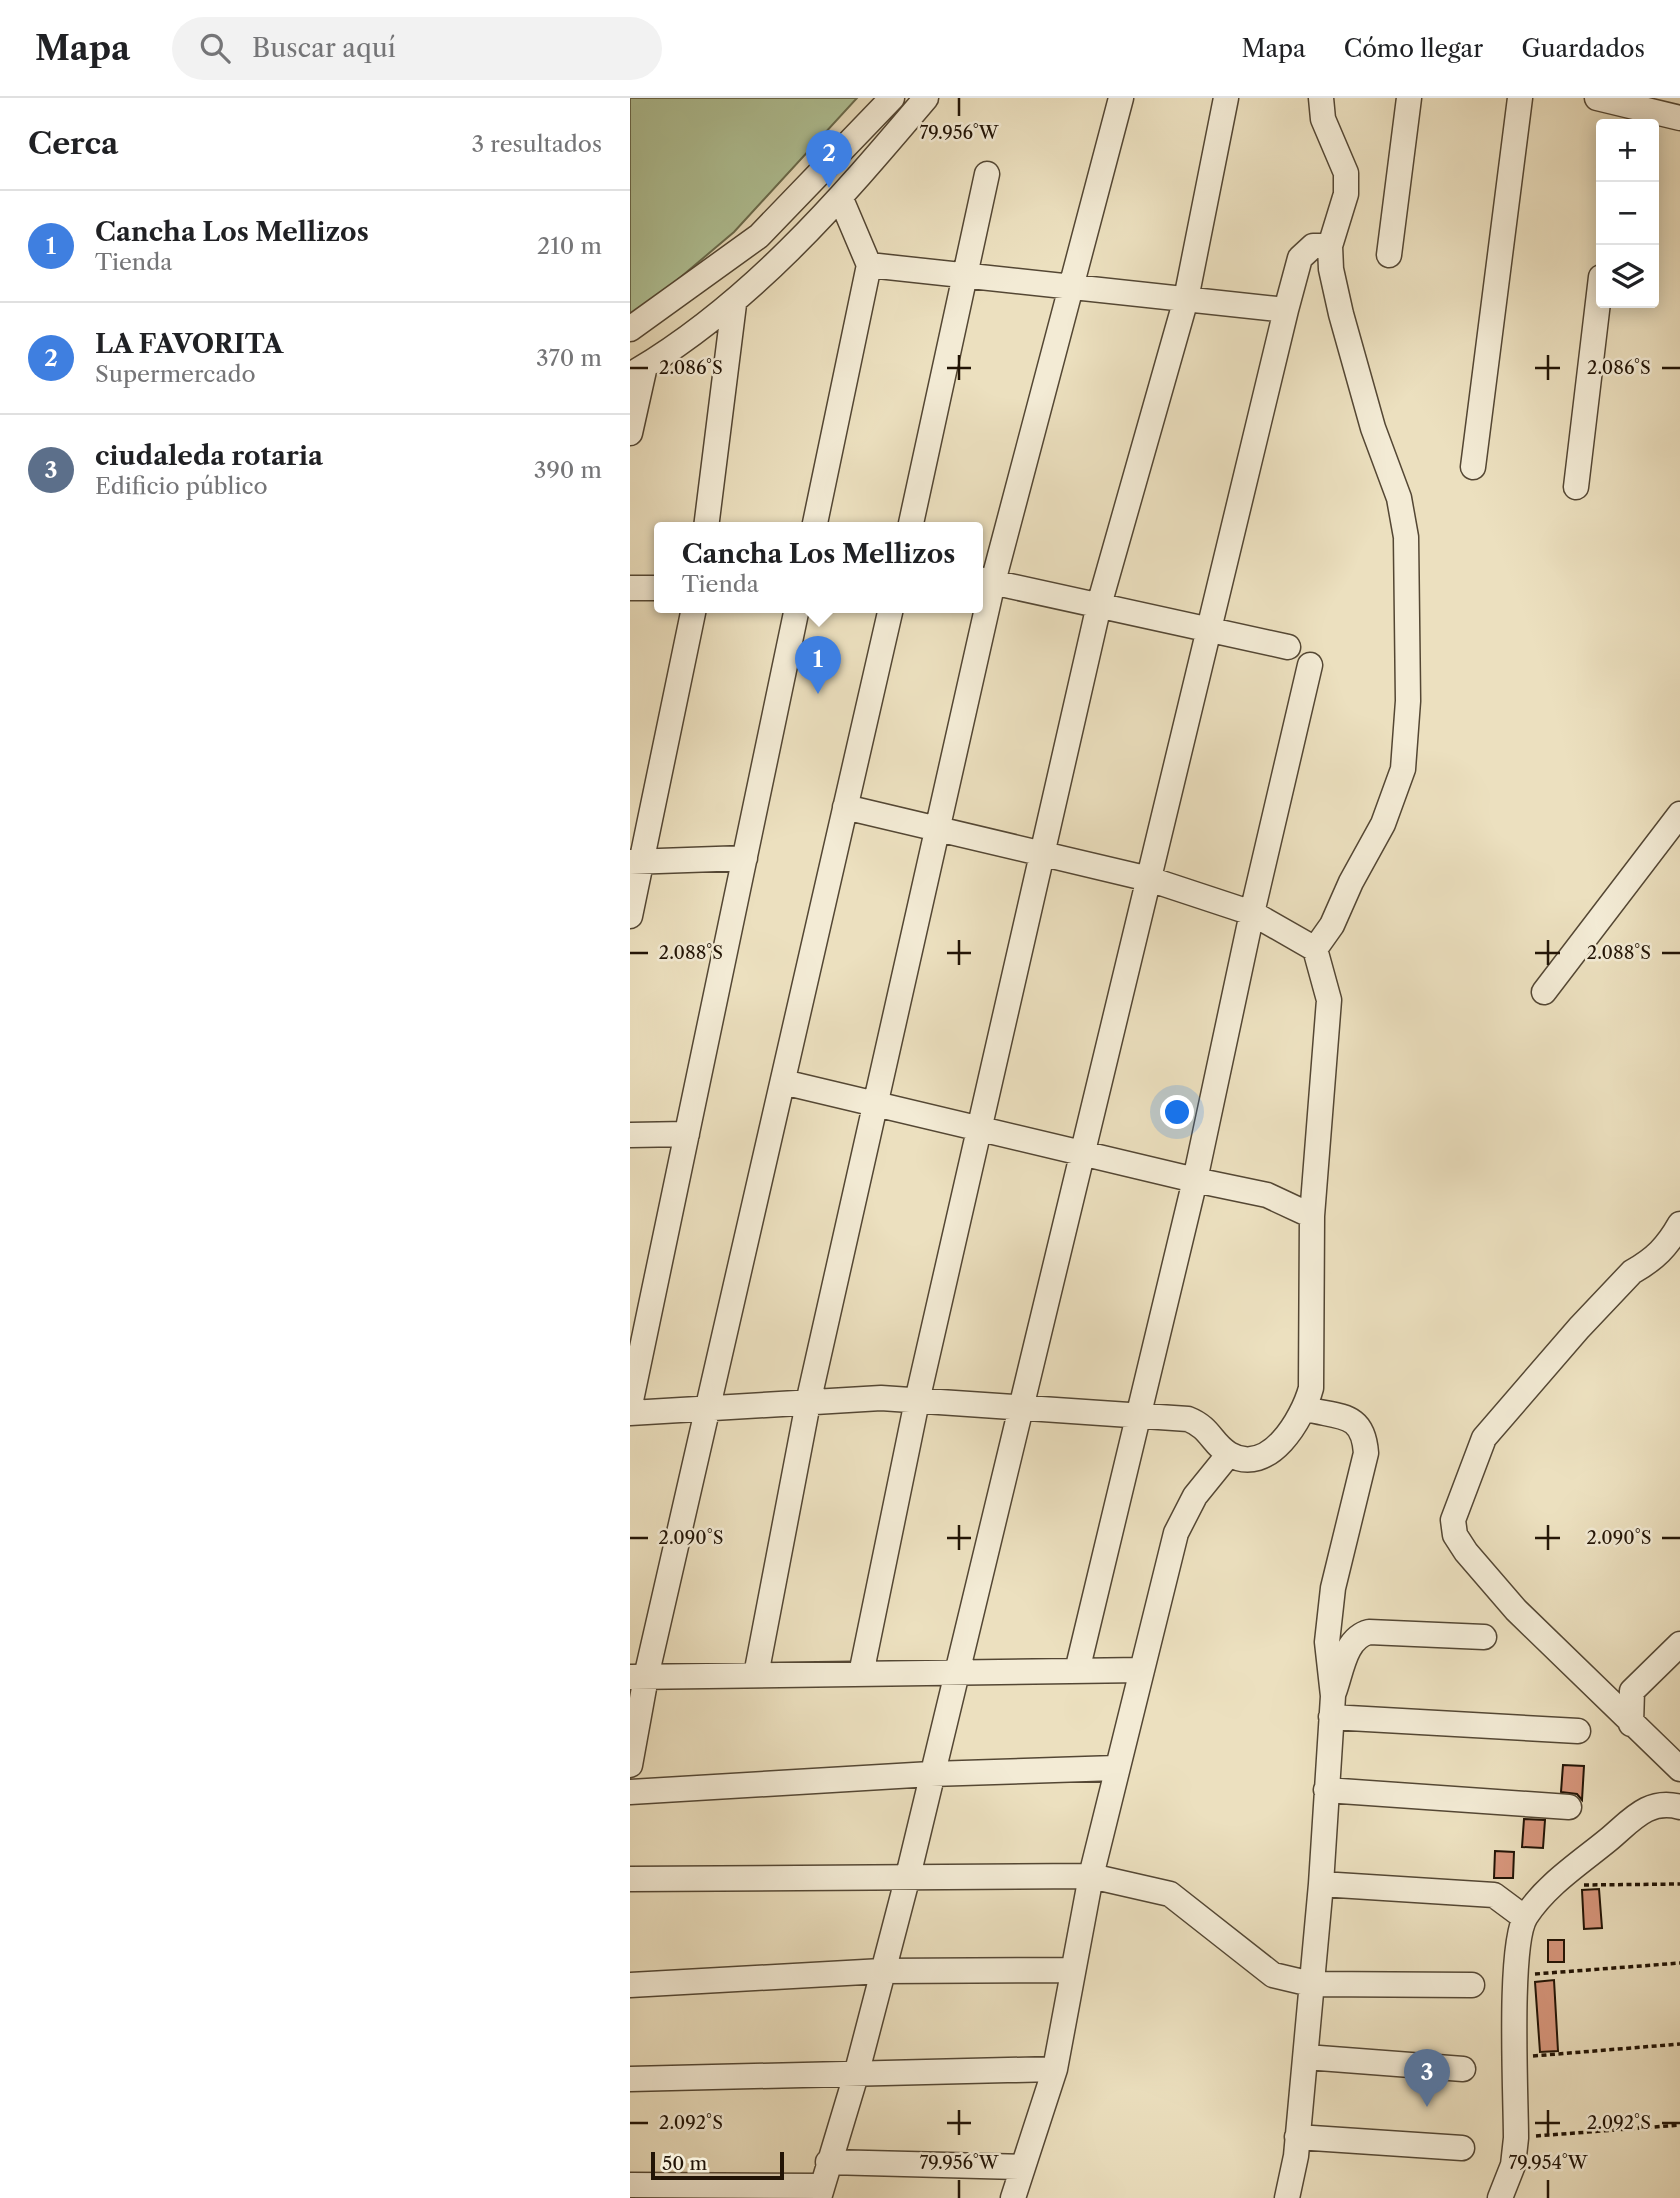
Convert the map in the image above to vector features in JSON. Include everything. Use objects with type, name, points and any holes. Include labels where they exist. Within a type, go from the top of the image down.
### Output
[{"type":"street","points":[[630,329],[759,236],[892,98]]},
{"type":"street","points":[[630,433],[637,371],[734,304],[841,199],[926,98]]},
{"type":"street","points":[[1121,98],[1072,286],[985,581],[1288,647]]},
{"type":"street","points":[[861,1674],[917,1401],[1099,605],[1186,299],[1226,98]]},
{"type":"street","points":[[1315,949],[1332,925],[1350,882],[1383,824],[1403,769],[1408,701],[1408,577],[1401,511],[1340,314],[1331,269],[1331,246],[1346,194],[1346,173],[1323,119],[1321,98]]},
{"type":"street","points":[[1389,256],[1409,98]]},
{"type":"street","points":[[1473,467],[1520,98]]},
{"type":"street","points":[[1597,98],[1622,109],[1680,118]]},
{"type":"street","points":[[911,522],[987,174]]},
{"type":"street","points":[[815,522],[869,265],[841,199]]},
{"type":"street","points":[[630,2185],[820,2192],[856,2075],[908,1875],[1023,1408],[1286,310],[1300,258],[1312,246],[1331,246]]},
{"type":"street","points":[[869,265],[1286,310]]},
{"type":"street","points":[[707,522],[734,304]]},
{"type":"street","points":[[1576,488],[1597,308]]},
{"type":"street","points":[[630,588],[654,588]]},
{"type":"street","points":[[630,916],[636,862],[693,613]]},
{"type":"street","points":[[630,1405],[796,613]]},
{"type":"street","points":[[630,1765],[638,1677],[708,1409],[890,613]]},
{"type":"street","points":[[756,1675],[808,1403],[937,829],[979,613]]},
{"type":"street","points":[[1077,1671],[1195,1180],[1252,913],[1310,665]]},
{"type":"street","points":[[630,1413],[881,1398],[1188,1419],[1203,1425],[1229,1454],[1246,1459],[1263,1455],[1287,1438],[1306,1409],[1311,1388],[1312,1216],[1329,1000],[1315,949],[1252,913],[1149,879],[845,807]]},
{"type":"street","points":[[1544,992],[1680,814]]},
{"type":"street","points":[[636,862],[745,858]]},
{"type":"street","points":[[782,1083],[1267,1195],[1312,1216]]},
{"type":"street","points":[[630,1135],[687,1134]]},
{"type":"street","points":[[1680,1224],[1670,1242],[1655,1259],[1632,1272],[1504,1411],[1484,1438],[1453,1520],[1455,1535],[1466,1552],[1516,1610],[1680,1769]]},
{"type":"street","points":[[1287,2198],[1306,2057],[1321,1884],[1332,1707],[1327,1642],[1334,1588],[1366,1453],[1364,1432],[1355,1421],[1306,1409]]},
{"type":"street","points":[[1013,2198],[1055,2069],[1091,1876],[1176,1533],[1195,1496],[1229,1454]]},
{"type":"street","points":[[1332,1707],[1351,1641],[1359,1634],[1369,1632],[1484,1637]]},
{"type":"street","points":[[1631,1724],[1632,1691],[1680,1644]]},
{"type":"street","points":[[638,1677],[1142,1671]]},
{"type":"street","points":[[1332,1707],[1578,1731]]},
{"type":"street","points":[[630,1792],[931,1774],[1116,1768]]},
{"type":"street","points":[[1326,1790],[1569,1807]]},
{"type":"street","points":[[1321,1884],[1511,1907],[1554,1885],[1644,1810],[1663,1802],[1680,1807]]},
{"type":"street","points":[[630,1879],[908,1875],[1091,1876],[1135,1883],[1170,1894],[1273,1975],[1311,1984],[1472,1985]]},
{"type":"street","points":[[1500,2198],[1513,2165],[1516,2138],[1517,2057],[1511,1907]]},
{"type":"street","points":[[630,1985],[882,1971],[1072,1970]]},
{"type":"street","points":[[1306,2057],[1463,2069]]},
{"type":"street","points":[[630,2079],[1055,2069]]},
{"type":"street","points":[[1297,2137],[1462,2148]]},
{"type":"street","points":[[828,2162],[1023,2167]]},
{"type":"path","points":[[1554,1885],[1680,1884]]},
{"type":"path","points":[[1515,1975],[1680,1963]]},
{"type":"path","points":[[1517,2057],[1680,2044]]},
{"type":"path","points":[[1516,2138],[1680,2125]]},
{"type":"green space","points":[[630,98],[857,98],[734,232],[630,320]]},
{"type":"building","points":[[1563,1765],[1584,1766],[1582,1800],[1577,1794],[1561,1792]]},
{"type":"building","points":[[1524,1819],[1545,1820],[1543,1848],[1522,1847]]},
{"type":"building","points":[[1495,1851],[1514,1852],[1513,1878],[1494,1878]]},
{"type":"building","points":[[1599,1889],[1602,1928],[1584,1929],[1582,1890]]},
{"type":"building","points":[[1548,1940],[1564,1940],[1564,1962],[1548,1962]]},
{"type":"building","points":[[1554,1980],[1558,2051],[1540,2052],[1535,1982]]},
{"type":"place","name":"LA FAVORITA","points":[[829,188]]},
{"type":"place","name":"Cancha Los Mellizos","points":[[818,694]]},
{"type":"place","name":"ciudaleda rotaria","points":[[1427,2107]]}]
